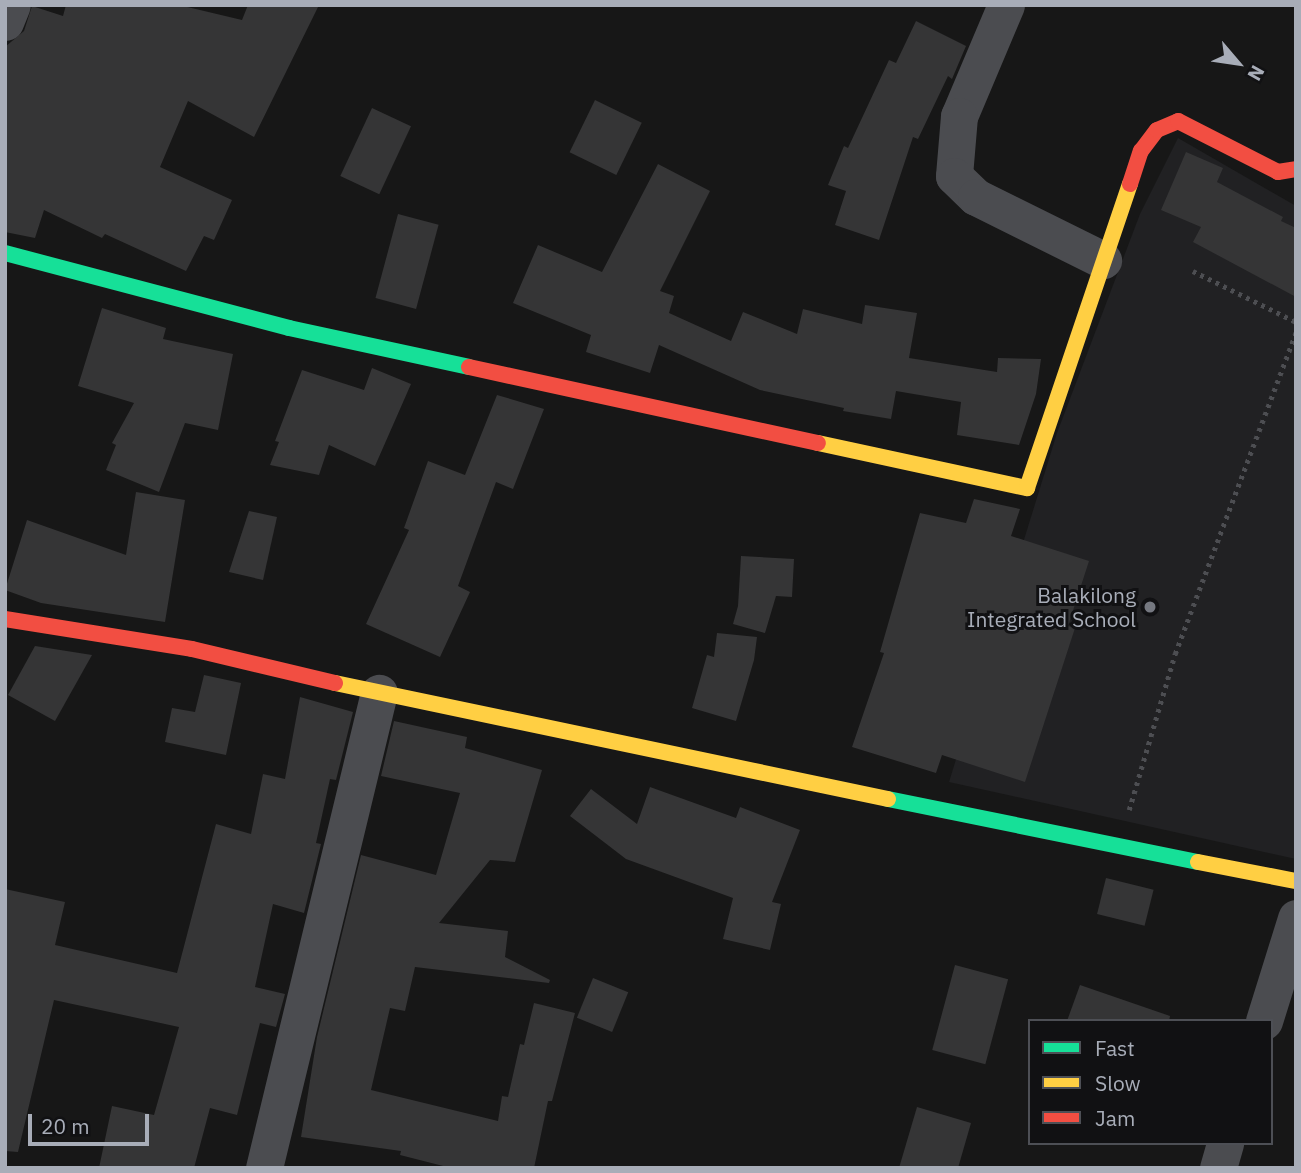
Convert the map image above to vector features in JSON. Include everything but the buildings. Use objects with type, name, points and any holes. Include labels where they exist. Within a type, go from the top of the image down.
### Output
[{"type":"street","points":[[5,22],[12,5]]},
{"type":"street","points":[[1006,5],[959,116],[954,176],[976,197],[1103,260]]},
{"type":"street","points":[[5,253],[289,328],[1027,488],[1140,151],[1157,130],[1178,121],[1278,172],[1296,169]]},
{"type":"street","points":[[5,619],[192,649],[379,693],[1118,847],[1296,881]]},
{"type":"street","points":[[264,1168],[379,693]]},
{"type":"street","points":[[1265,1019],[1296,918]]},
{"type":"street","points":[[1218,1168],[1224,1145]]},
{"type":"path","points":[[1193,271],[1296,323]]},
{"type":"path","points":[[1118,847],[1175,654],[1296,332]]},
{"type":"shaded area","name":"Balakilong Integrated School","points":[[1178,138],[1296,206],[1296,859],[949,782],[1057,433],[1140,214]]},
{"type":"traffic: fast","points":[[5,253],[289,328],[469,367]]},
{"type":"traffic: fast","points":[[888,799],[1198,862]]},
{"type":"traffic: slow","points":[[818,443],[1027,488],[1130,184]]},
{"type":"traffic: slow","points":[[335,683],[888,799]]},
{"type":"traffic: slow","points":[[1198,862],[1296,881]]},
{"type":"traffic: jam","points":[[1130,184],[1141,151],[1157,130],[1178,121],[1278,172],[1296,169]]},
{"type":"traffic: jam","points":[[469,367],[818,443]]},
{"type":"traffic: jam","points":[[5,619],[192,649],[335,683]]},
{"type":"place","name":"Balakilong Integrated School","points":[[1150,607]]}]
